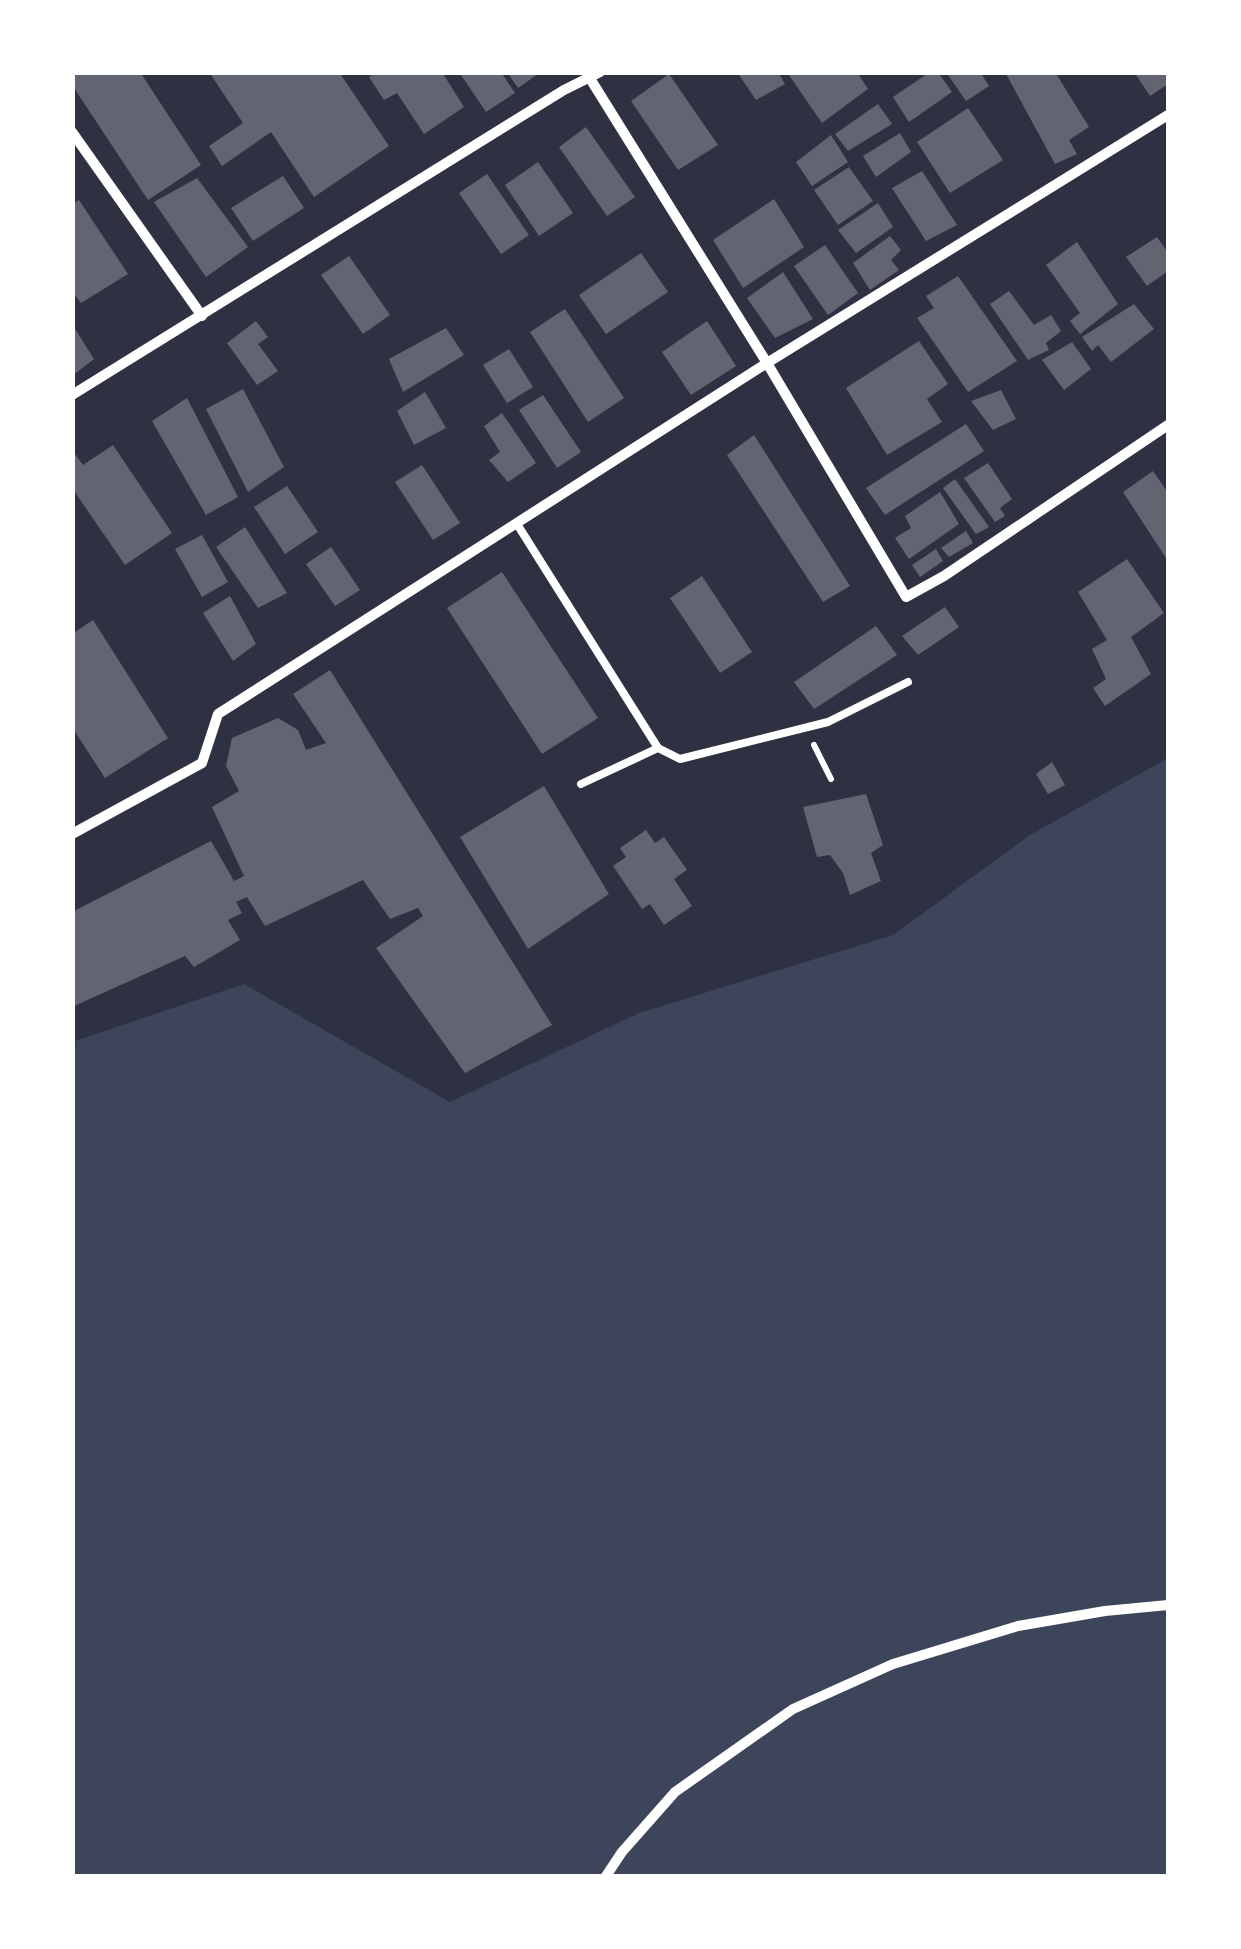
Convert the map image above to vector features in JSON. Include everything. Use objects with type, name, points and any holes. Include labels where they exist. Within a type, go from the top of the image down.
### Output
[{"type":"street","points":[[72,395],[592,74],[906,597],[944,576],[1168,425]]},
{"type":"street","points":[[72,834],[202,763],[218,714],[768,363],[1168,114]]},
{"type":"street","points":[[72,132],[202,316]]},
{"type":"street","points":[[606,1876],[675,1792],[793,1709],[893,1664],[1018,1626],[1168,1605]]},
{"type":"lane","points":[[517,524],[658,748],[680,758],[828,722],[908,682]]},
{"type":"lane","points":[[581,784],[658,748]]},
{"type":"path","points":[[805,728],[831,779]]},
{"type":"shaded area","points":[[1168,758],[1168,1876],[73,1876],[72,1042],[244,984],[450,1102],[639,1013],[893,935],[1030,835]]},
{"type":"building","points":[[78,72],[140,72],[201,165],[148,200],[72,85],[72,76]]},
{"type":"building","points":[[209,72],[339,72],[389,146],[314,197],[271,132],[222,166],[209,146],[243,123]]},
{"type":"building","points":[[376,72],[442,72],[464,107],[424,134],[397,93],[384,100],[369,77]]},
{"type":"building","points":[[459,72],[501,72],[515,93],[486,112]]},
{"type":"building","points":[[507,72],[541,72],[518,88]]},
{"type":"building","points":[[737,72],[778,72],[785,84],[756,100]]},
{"type":"building","points":[[787,72],[857,72],[868,89],[822,123]]},
{"type":"building","points":[[930,72],[938,72],[952,92],[909,122],[893,97]]},
{"type":"building","points":[[946,72],[980,72],[989,86],[966,101]]},
{"type":"building","points":[[1005,72],[1055,72],[1089,127],[1069,140],[1077,154],[1055,164]]},
{"type":"building","points":[[1134,72],[1168,72],[1168,84],[1150,96]]},
{"type":"building","points":[[669,74],[718,145],[678,170],[631,101]]},
{"type":"building","points":[[878,104],[892,124],[848,151],[835,134]]},
{"type":"building","points":[[968,108],[1003,160],[950,193],[917,142]]},
{"type":"building","points":[[586,127],[635,197],[607,216],[559,147]]},
{"type":"building","points":[[900,133],[911,152],[876,177],[863,156]]},
{"type":"building","points":[[831,135],[848,162],[812,186],[796,162]]},
{"type":"building","points":[[538,162],[573,213],[539,236],[505,185]]},
{"type":"building","points":[[849,167],[873,201],[838,225],[814,190]]},
{"type":"building","points":[[922,171],[957,225],[926,241],[892,188]]},
{"type":"building","points":[[487,174],[529,235],[501,254],[459,193]]},
{"type":"building","points":[[283,176],[304,208],[253,241],[231,208]]},
{"type":"building","points":[[197,178],[248,247],[206,277],[154,202]]},
{"type":"building","points":[[774,199],[804,247],[743,288],[713,240]]},
{"type":"building","points":[[79,200],[128,274],[81,303],[72,291],[72,204]]},
{"type":"building","points":[[878,203],[893,227],[856,253],[838,230]]},
{"type":"building","points":[[890,236],[901,250],[891,260],[899,270],[870,290],[853,263]]},
{"type":"building","points":[[1157,237],[1168,253],[1168,271],[1147,286],[1126,257]]},
{"type":"building","points":[[1077,242],[1118,304],[1080,334],[1070,321],[1080,313],[1046,265]]},
{"type":"building","points":[[825,245],[858,293],[828,315],[794,266]]},
{"type":"building","points":[[641,253],[668,292],[606,334],[579,295]]},
{"type":"building","points":[[349,256],[390,315],[363,334],[321,275]]},
{"type":"building","points":[[783,272],[813,319],[775,338],[747,298]]},
{"type":"building","points":[[958,276],[1017,361],[968,392],[917,318],[934,308],[926,296]]},
{"type":"building","points":[[1009,291],[1034,325],[1051,315],[1061,331],[1046,343],[1049,350],[1028,360],[990,304]]},
{"type":"building","points":[[1134,304],[1154,329],[1111,362],[1098,345],[1092,351],[1082,337]]},
{"type":"building","points":[[565,309],[624,398],[588,422],[530,332]]},
{"type":"building","points":[[256,321],[268,337],[258,344],[278,371],[257,385],[227,343]]},
{"type":"building","points":[[707,321],[736,366],[691,395],[662,352]]},
{"type":"building","points":[[72,324],[94,359],[72,376]]},
{"type":"building","points":[[446,328],[464,355],[403,392],[389,359]]},
{"type":"building","points":[[919,341],[948,384],[927,399],[942,422],[887,455],[846,388]]},
{"type":"building","points":[[1072,342],[1091,369],[1064,390],[1042,360]]},
{"type":"building","points":[[509,349],[533,387],[507,403],[483,365]]},
{"type":"building","points":[[243,389],[284,467],[248,492],[206,409]]},
{"type":"building","points":[[1001,390],[1016,419],[993,430],[971,401]]},
{"type":"building","points":[[425,392],[446,428],[414,445],[397,411]]},
{"type":"building","points":[[543,395],[581,452],[557,468],[519,410]]},
{"type":"building","points":[[187,398],[238,497],[206,515],[152,421]]},
{"type":"building","points":[[502,413],[536,463],[508,482],[489,460],[500,452],[484,426]]},
{"type":"building","points":[[966,424],[984,451],[885,515],[866,488]]},
{"type":"building","points":[[754,435],[850,586],[823,602],[727,455]]},
{"type":"building","points":[[113,445],[172,533],[125,565],[72,488],[72,450],[83,465]]},
{"type":"building","points":[[988,463],[1012,499],[1000,508],[1005,516],[995,522],[964,478]]},
{"type":"building","points":[[422,465],[460,523],[433,540],[395,482]]},
{"type":"building","points":[[1153,471],[1168,493],[1168,561],[1123,492]]},
{"type":"building","points":[[955,479],[989,527],[976,534],[943,488]]},
{"type":"building","points":[[287,486],[318,532],[285,554],[254,507]]},
{"type":"building","points":[[940,492],[959,524],[909,559],[895,538],[911,528],[905,516]]},
{"type":"building","points":[[245,527],[287,593],[258,608],[216,547]]},
{"type":"building","points":[[966,531],[973,543],[949,557],[941,548]]},
{"type":"building","points":[[202,535],[228,582],[202,597],[175,549]]},
{"type":"building","points":[[331,547],[360,590],[335,606],[306,564]]},
{"type":"building","points":[[936,549],[943,561],[920,577],[912,565]]},
{"type":"building","points":[[1127,559],[1164,613],[1131,637],[1151,674],[1105,706],[1093,688],[1106,679],[1092,649],[1107,640],[1078,592]]},
{"type":"building","points":[[502,572],[598,718],[542,754],[447,608]]},
{"type":"building","points":[[702,576],[752,652],[720,673],[670,598]]},
{"type":"building","points":[[230,596],[256,644],[233,661],[203,613]]},
{"type":"building","points":[[945,607],[959,627],[918,655],[902,636]]},
{"type":"building","points":[[93,620],[168,738],[105,778],[72,727],[72,634]]},
{"type":"building","points":[[876,626],[897,655],[814,709],[794,682]]},
{"type":"building","points":[[330,670],[552,1025],[465,1073],[376,948],[423,916],[418,908],[390,919],[363,880],[265,926],[247,897],[236,902],[242,913],[228,920],[240,940],[194,967],[185,956],[72,1007],[72,912],[211,841],[234,881],[244,876],[212,807],[239,791],[226,766],[232,738],[278,718],[298,730],[306,750],[326,743],[293,694]]},
{"type":"building","points":[[1052,762],[1065,785],[1048,794],[1036,774]]},
{"type":"building","points":[[544,786],[609,894],[528,949],[460,837]]},
{"type":"building","points":[[866,794],[883,845],[871,853],[881,881],[850,895],[843,873],[830,855],[817,857],[803,807]]},
{"type":"building","points":[[646,830],[655,843],[664,837],[687,870],[674,879],[692,906],[664,925],[650,904],[642,909],[613,866],[626,857],[620,848]]}]
